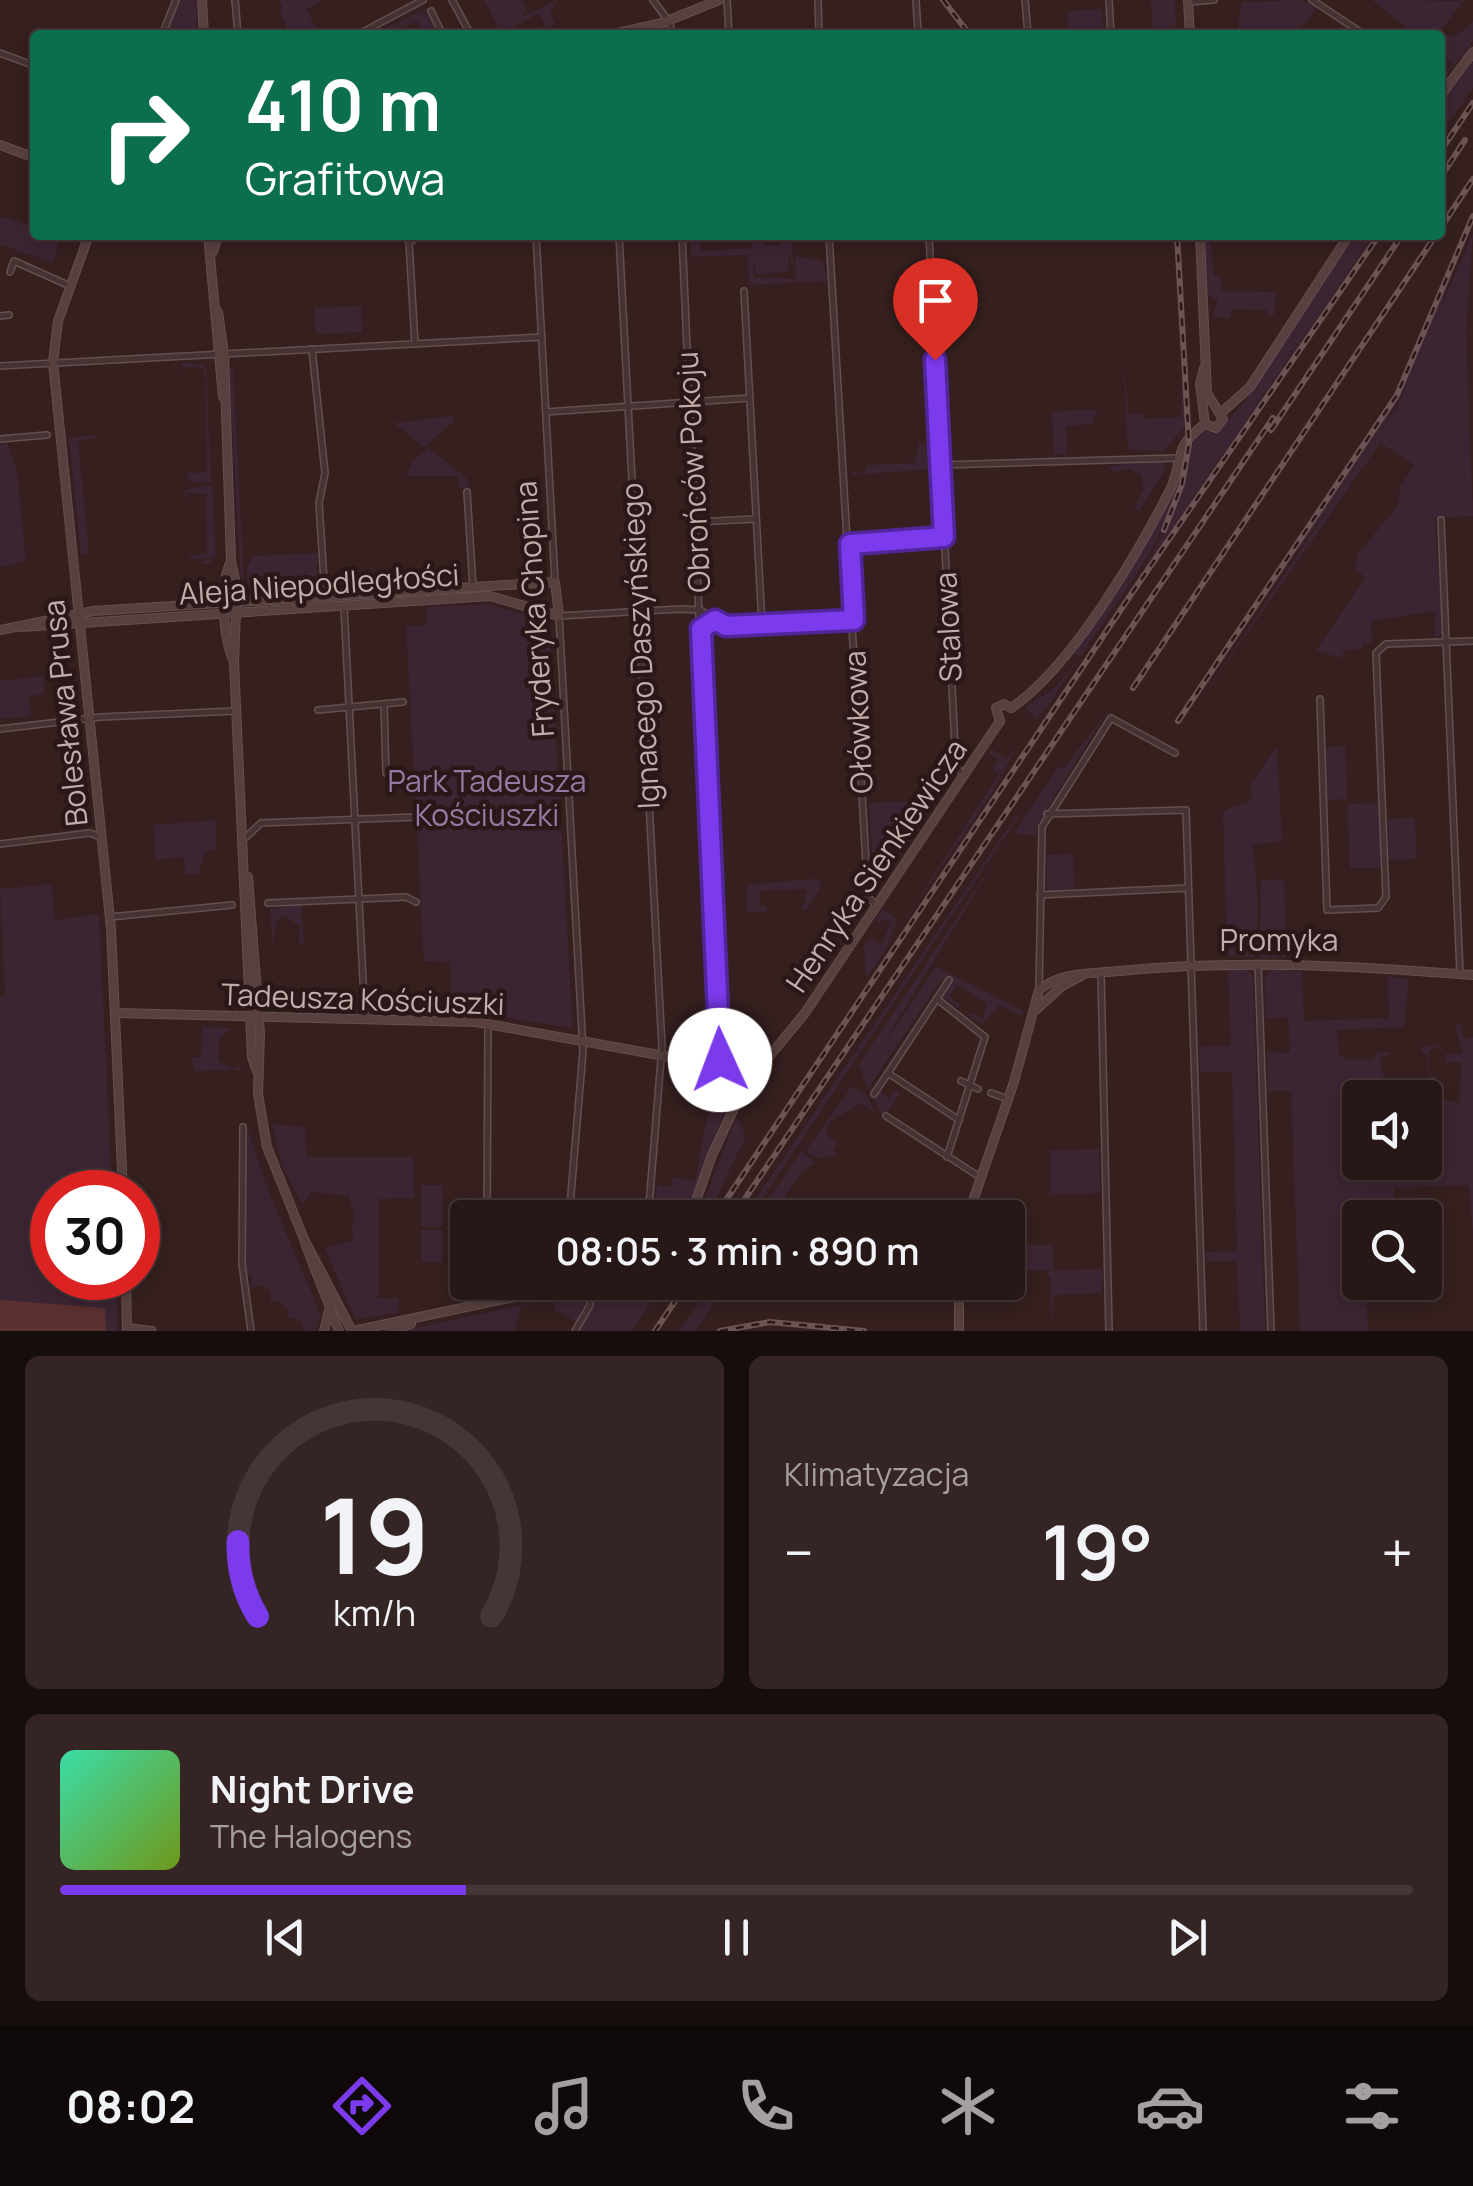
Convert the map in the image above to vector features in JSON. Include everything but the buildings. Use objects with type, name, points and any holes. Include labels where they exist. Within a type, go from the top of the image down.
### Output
[{"type":"street","points":[[164,30],[176,0]]},
{"type":"street","points":[[202,0],[204,30]]},
{"type":"street","points":[[236,0],[238,30]]},
{"type":"street","points":[[367,30],[422,0]]},
{"type":"street","points":[[452,0],[468,30]]},
{"type":"street","points":[[654,0],[671,30]]},
{"type":"street","points":[[630,30],[668,21],[719,0]]},
{"type":"street","points":[[727,0],[729,30]]},
{"type":"street","points":[[818,0],[820,30]]},
{"type":"street","points":[[916,0],[918,30]]},
{"type":"street","points":[[1025,0],[1028,30]]},
{"type":"street","points":[[1109,0],[1111,30]]},
{"type":"street","points":[[1190,30],[1188,1],[1214,0]]},
{"type":"street","points":[[1312,0],[1357,30]]},
{"type":"street","points":[[431,11],[441,30]]},
{"type":"street","points":[[1445,86],[1473,52]]},
{"type":"street","points":[[0,54],[30,64]]},
{"type":"street","points":[[0,145],[30,156]]},
{"type":"street","name":"Bolesława Prusa","points":[[87,240],[56,328],[53,362],[110,917],[122,1170]]},
{"type":"street","points":[[210,240],[214,252],[231,560],[237,601],[234,662],[257,1071],[266,1147],[339,1331]]},
{"type":"street","points":[[214,252],[217,240]]},
{"type":"street","points":[[413,240],[409,242],[416,344]]},
{"type":"street","name":"Fryderyka Chopina","points":[[536,240],[582,1040],[570,1200]]},
{"type":"street","name":"Ignacego Daszyńskiego","points":[[619,240],[662,1056],[650,1200]]},
{"type":"street","name":"Obrońców Pokoju","points":[[682,240],[722,1068]]},
{"type":"street","name":"Ołówkowa","points":[[829,240],[868,898],[877,906]]},
{"type":"street","name":"Stalowa","points":[[929,240],[956,766],[964,776]]},
{"type":"street","points":[[1200,240],[1204,368],[1218,427],[1204,424]]},
{"type":"street","points":[[940,466],[1177,458],[1184,442],[1213,412],[1250,386],[1346,240]]},
{"type":"street","points":[[10,272],[14,261],[70,286]]},
{"type":"street","points":[[744,290],[762,624]]},
{"type":"street","points":[[0,316],[9,316]]},
{"type":"street","points":[[0,366],[542,337]]},
{"type":"street","points":[[312,349],[325,473],[318,503],[325,597]]},
{"type":"street","points":[[546,412],[749,398]]},
{"type":"street","points":[[0,439],[47,435]]},
{"type":"street","name":"Henryka Sienkiewicza","points":[[697,1200],[722,1131],[749,1081],[805,1013],[1000,721],[1009,720],[1011,708],[1046,680],[1077,642],[1170,489],[1177,458]]},
{"type":"street","points":[[467,492],[473,588]]},
{"type":"street","points":[[696,522],[756,519]]},
{"type":"street","points":[[1442,520],[1460,974]]},
{"type":"street","points":[[850,544],[944,537]]},
{"type":"street","points":[[231,560],[226,571],[226,613],[228,649],[234,662]]},
{"type":"street","name":"Aleja Niepodległości","points":[[78,617],[344,606],[555,582]]},
{"type":"street","name":"Aleja Niepodległości","points":[[78,617],[237,601],[473,588],[559,616]]},
{"type":"street","points":[[291,598],[291,609]]},
{"type":"street","points":[[344,606],[366,1019]]},
{"type":"street","points":[[559,616],[700,610],[726,626],[854,620]]},
{"type":"street","points":[[0,630],[34,630],[78,617]]},
{"type":"street","points":[[701,629],[715,620]]},
{"type":"street","points":[[1320,699],[1328,910],[1378,908],[1386,900],[1375,664],[1380,647],[1473,640]]},
{"type":"street","points":[[318,710],[403,702]]},
{"type":"street","points":[[384,704],[386,773]]},
{"type":"street","points":[[0,729],[89,718],[238,711]]},
{"type":"street","points":[[973,1200],[1039,990],[1040,840],[1047,814],[1111,718],[1175,752]]},
{"type":"street","points":[[1047,814],[1186,810],[1203,1331]]},
{"type":"street","points":[[246,837],[261,823],[416,817]]},
{"type":"street","points":[[0,842],[92,833],[102,841]]},
{"type":"street","points":[[1040,895],[1188,888]]},
{"type":"street","points":[[268,903],[408,897],[416,902]]},
{"type":"street","points":[[110,917],[232,905]]},
{"type":"street","name":"Promyka","points":[[1039,990],[1062,977],[1189,964],[1345,964],[1473,975]]},
{"type":"street","points":[[1258,964],[1271,1331]]},
{"type":"street","points":[[1101,973],[1109,1331]]},
{"type":"street","points":[[1034,1012],[1062,986],[1086,974]]},
{"type":"street","points":[[874,1094],[949,980]]},
{"type":"street","points":[[937,999],[984,1033],[947,1157]]},
{"type":"street","name":"Tadeusza Kościuszki","points":[[116,1014],[488,1023],[739,1070],[749,1081]]},
{"type":"street","points":[[487,1200],[488,1023]]},
{"type":"street","points":[[888,1072],[959,1120]]},
{"type":"street","points":[[961,1081],[978,1090]]},
{"type":"street","points":[[992,1094],[1008,1098]]},
{"type":"street","points":[[886,1116],[975,1174]]},
{"type":"street","points":[[244,1127],[242,1264],[252,1331]]},
{"type":"street","points":[[304,1239],[352,1331],[502,1300]]},
{"type":"street","points":[[126,1300],[127,1329],[147,1331]]},
{"type":"street","points":[[575,1331],[589,1307],[589,1300]]},
{"type":"street","points":[[958,1300],[959,1331]]},
{"type":"street","points":[[324,1331],[328,1306]]},
{"type":"street","points":[[390,1331],[434,1315]]},
{"type":"green space","points":[[180,0],[196,0],[197,30],[168,30]]},
{"type":"green space","points":[[279,0],[323,0],[306,9],[317,30],[288,30],[279,11],[283,9]]},
{"type":"green space","points":[[484,0],[521,0],[527,11],[520,17],[558,0],[550,14],[555,25],[542,30],[544,24],[538,13],[510,30],[491,30],[498,26]]},
{"type":"green space","points":[[1151,0],[1175,0],[1176,30],[1153,30]]},
{"type":"green space","points":[[1302,0],[1317,7],[1300,30],[1238,30],[1241,2]]},
{"type":"green space","points":[[1372,0],[1464,0],[1441,30],[1410,30]]},
{"type":"green space","points":[[429,7],[420,14],[427,13],[436,30],[422,30],[417,21],[401,30],[381,30]]},
{"type":"green space","points":[[1102,9],[1104,30],[1068,30],[1067,11]]},
{"type":"green space","points":[[1473,22],[1473,41],[1445,76],[1452,64],[1445,58],[1445,36],[1458,34]]},
{"type":"green space","points":[[1473,60],[1473,87],[1445,129],[1445,97]]},
{"type":"green space","points":[[0,216],[30,226],[30,240],[61,240],[52,263],[0,244]]},
{"type":"green space","points":[[1473,234],[1466,329],[1473,516],[1435,518],[1443,634],[1434,638],[1435,611],[1371,621],[1372,642],[1363,643],[1363,649],[1344,650],[1342,658],[1316,651],[1365,577],[1356,570],[1357,555],[1398,505],[1400,486],[1415,465],[1380,443],[1184,724],[1397,407]]},
{"type":"green space","points":[[690,240],[700,240],[701,251],[752,248],[750,240],[760,240],[764,246],[791,240],[794,271],[789,252],[788,272],[756,274],[753,255],[754,277],[796,279],[795,256],[822,261],[828,281],[749,285],[748,255],[691,257]]},
{"type":"green space","points":[[1205,240],[1210,240],[1214,275],[1221,278],[1221,291],[1276,292],[1274,315],[1268,315],[1267,310],[1231,309],[1231,317],[1212,317],[1218,301],[1208,295]]},
{"type":"green space","points":[[1352,240],[1371,240],[1144,569],[1176,507],[1192,439],[1204,431],[1220,430],[1246,400]]},
{"type":"green space","points":[[1464,240],[1408,382],[1359,463],[1269,593],[1403,388]]},
{"type":"green space","points":[[361,306],[362,332],[316,334],[314,308]]},
{"type":"green space","points":[[1184,348],[1187,424],[1163,451],[1128,450],[1123,356],[1129,414],[1142,414],[1143,419],[1181,417]]},
{"type":"green space","points":[[182,362],[206,365],[211,482],[191,482],[187,478],[188,467],[189,474],[207,471],[205,374],[203,368],[184,367],[183,377]]},
{"type":"green space","points":[[229,369],[233,369],[244,582],[241,582]]},
{"type":"green space","points":[[1098,409],[1092,424],[1066,426],[1067,454],[1054,455],[1052,412]]},
{"type":"green space","points":[[453,416],[453,422],[424,447],[394,423]]},
{"type":"green space","points":[[95,435],[97,446],[95,438],[78,441],[89,554],[81,555],[69,438]]},
{"type":"green space","points":[[919,442],[933,448],[932,469],[852,475],[851,451],[852,471],[862,474],[868,465],[915,463]]},
{"type":"green space","points":[[7,443],[17,471],[26,561],[0,567],[0,444]]},
{"type":"green space","points":[[1187,445],[1175,499],[1151,550],[1037,720],[1025,708],[1057,686],[1079,657],[1074,652],[1173,492]]},
{"type":"green space","points":[[429,448],[467,479],[468,488],[452,489],[459,488],[458,476],[406,476],[413,461]]},
{"type":"green space","points":[[1161,461],[1166,468],[1139,511],[1134,508],[1144,489],[1141,475],[1127,468],[1116,473],[1108,466]]},
{"type":"green space","points":[[212,485],[216,557],[210,558],[211,563],[199,564],[209,558],[190,559],[187,550],[190,556],[207,553],[206,494],[187,492],[186,503],[184,490]]},
{"type":"green space","points":[[318,553],[317,576],[258,576],[258,589],[248,589],[247,568],[253,556]]},
{"type":"green space","name":"Park Tadeusza Kościuszki","points":[[489,604],[536,618],[550,638],[573,1028],[451,1009],[450,962],[424,961],[406,626],[427,625],[426,607]]},
{"type":"green space","points":[[43,676],[44,694],[29,696],[31,716],[0,719],[0,681]]},
{"type":"green space","points":[[1111,707],[1048,806],[1035,835],[1014,834],[1059,766],[1064,768]]},
{"type":"green space","points":[[1020,742],[988,799],[891,941],[999,774],[992,768],[998,760],[989,753],[992,749],[1007,759]]},
{"type":"green space","points":[[1277,746],[1282,842],[1253,844],[1258,907],[1255,957],[1227,956],[1223,811],[1252,800],[1251,784]]},
{"type":"green space","points":[[1345,746],[1347,799],[1326,800],[1324,747]]},
{"type":"green space","points":[[1033,795],[761,1200],[755,1200]]},
{"type":"green space","points":[[915,801],[930,810],[907,845],[872,853],[869,803]]},
{"type":"green space","points":[[1378,803],[1381,868],[1350,868],[1347,804]]},
{"type":"green space","points":[[1415,818],[1417,859],[1389,860],[1388,819]]},
{"type":"green space","points":[[216,820],[216,850],[206,851],[198,874],[185,875],[184,857],[156,860],[153,825]]},
{"type":"green space","points":[[1000,853],[869,1066],[861,1072],[859,1064]]},
{"type":"green space","points":[[1073,854],[1074,889],[1047,890],[1046,855]]},
{"type":"green space","points":[[820,879],[819,891],[807,910],[802,910],[808,889],[760,891],[760,906],[766,906],[767,912],[747,911],[746,885]]},
{"type":"green space","points":[[1284,879],[1286,957],[1260,958],[1261,880]]},
{"type":"green space","points":[[51,884],[55,920],[99,914],[111,1170],[30,1170],[30,1300],[117,1300],[118,1331],[0,1331],[0,996],[5,995],[0,889]]},
{"type":"green space","points":[[301,904],[304,946],[299,941],[300,926],[285,916],[276,921],[273,946],[270,909]]},
{"type":"green space","points":[[883,909],[897,919],[888,945],[866,978],[864,947],[871,937],[881,945],[891,923],[884,918],[880,923],[875,920]]},
{"type":"green space","points":[[936,967],[1024,1011],[1022,1016],[999,1005],[983,1025],[968,1015],[970,1012],[982,1019],[987,1004],[957,985],[949,996],[960,1005],[958,1008],[943,997],[952,979],[941,980],[869,1087],[875,1096],[879,1091],[890,1098],[896,1090],[900,1093],[883,1118],[862,1075]]},
{"type":"green space","points":[[1246,969],[1253,977],[1265,1331],[1240,1331],[1237,1261],[1206,1261],[1206,1252],[1237,1251],[1232,1072],[1200,1072],[1199,1047],[1231,1045],[1228,970]]},
{"type":"green space","points":[[1273,969],[1302,972],[1304,1021],[1389,1018],[1388,977],[1409,979],[1404,1027],[1337,1030],[1338,1053],[1347,1060],[1373,1059],[1378,1052],[1391,1052],[1380,1059],[1384,1080],[1342,1080],[1342,1180],[1442,1180],[1442,1098],[1460,1103],[1461,1062],[1446,1062],[1445,1054],[1463,1053],[1455,1025],[1461,1025],[1463,1038],[1473,1037],[1473,1235],[1469,1185],[1394,1188],[1393,1200],[1342,1200],[1342,1300],[1367,1300],[1368,1331],[1300,1331],[1291,1091],[1269,1091],[1268,1117],[1267,1052],[1290,1053],[1288,1017],[1266,1019],[1265,977]]},
{"type":"green space","points":[[202,1027],[231,1028],[219,1039],[218,1061],[232,1069],[241,1065],[241,1070],[194,1071],[192,1057],[201,1057]]},
{"type":"green space","points":[[1441,1045],[1429,1051],[1430,1075],[1436,1077],[1430,1080],[1427,1054],[1422,1053],[1421,1046]]},
{"type":"green space","points":[[715,1077],[730,1098],[691,1200],[656,1197],[657,1185],[671,1187],[673,1177],[695,1181]]},
{"type":"green space","points":[[852,1086],[865,1093],[875,1111],[860,1103],[833,1120],[826,1129],[829,1138],[838,1143],[833,1151],[838,1156],[817,1158],[806,1151]]},
{"type":"green space","points":[[736,1118],[746,1136],[714,1200],[705,1200]]},
{"type":"green space","points":[[246,1124],[267,1187],[321,1316],[315,1331],[304,1331],[302,1322],[288,1317],[288,1309],[280,1301],[271,1301],[271,1292],[263,1285],[247,1289],[252,1284],[252,1274],[246,1274]]},
{"type":"green space","points":[[272,1124],[305,1127],[306,1157],[414,1157],[414,1198],[378,1199],[378,1298],[399,1299],[398,1313],[355,1319],[325,1248],[354,1240],[351,1227],[355,1218],[349,1196],[311,1192],[303,1205],[283,1168]]},
{"type":"green space","points":[[1099,1149],[1100,1193],[1050,1195],[1050,1150]]},
{"type":"green space","points":[[801,1151],[815,1163],[802,1172],[783,1200],[768,1200]]},
{"type":"green space","points":[[421,1185],[442,1185],[442,1227],[421,1227]]},
{"type":"green space","points":[[421,1230],[442,1230],[442,1262],[421,1262]]},
{"type":"green space","points":[[1025,1245],[1053,1245],[1053,1270],[1102,1269],[1102,1293],[1054,1295],[1051,1325],[1051,1280],[1045,1270],[1025,1270]]},
{"type":"green space","points":[[543,1300],[521,1306],[514,1331],[403,1331]]},
{"type":"green space","points":[[554,1300],[587,1300],[576,1322],[554,1309]]},
{"type":"green space","points":[[595,1300],[653,1300],[632,1331],[578,1331]]},
{"type":"green space","points":[[701,1300],[716,1300],[695,1331],[680,1331]]},
{"type":"shaded area","points":[[0,1300],[105,1308],[106,1331],[0,1331]]},
{"type":"railway","points":[[943,0],[966,30]]},
{"type":"railway","points":[[1445,145],[1473,103]]},
{"type":"railway","points":[[1445,170],[1465,140]]},
{"type":"railway","points":[[1445,221],[1473,179]]},
{"type":"railway","points":[[1178,721],[1397,395],[1473,216]]},
{"type":"railway","points":[[1164,530],[1182,484],[1189,444],[1177,240]]},
{"type":"railway","points":[[726,1200],[1134,590],[1376,240]]},
{"type":"railway","points":[[1271,430],[1399,240]]},
{"type":"railway","points":[[1133,688],[1433,240]]},
{"type":"railway","points":[[744,1200],[1273,418]]},
{"type":"railway","points":[[655,1331],[676,1300]]},
{"type":"railway","points":[[720,1331],[770,1322],[864,1331]]},
{"type":"route","points":[[720,1060],[701,629],[715,620],[726,626],[854,620],[850,544],[944,537],[935,360]]}]
